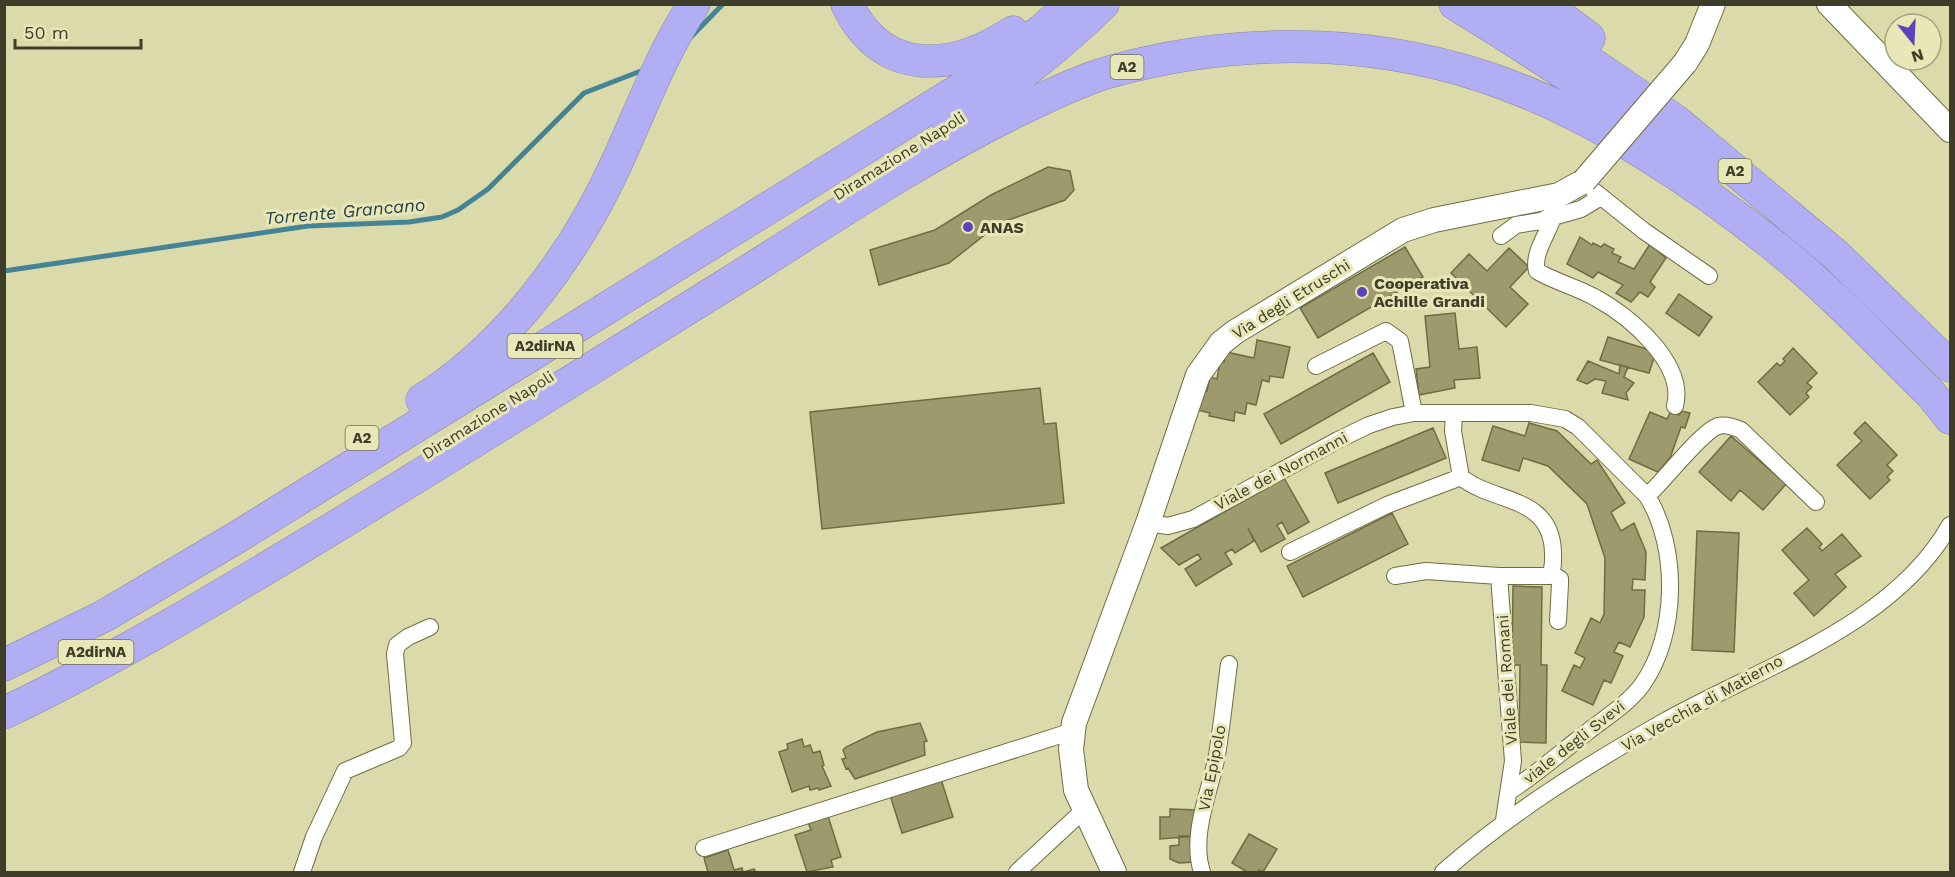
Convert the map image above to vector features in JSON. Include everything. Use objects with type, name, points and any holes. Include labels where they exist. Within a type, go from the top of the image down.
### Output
[{"type":"highway","name":"A2","points":[[4,645],[92,601],[228,521],[367,436],[464,370],[538,293],[571,247],[618,160],[628,133],[672,40],[694,4]]},
{"type":"highway","points":[[847,4],[862,31],[881,48],[912,59],[941,62],[991,46],[1050,4]]},
{"type":"highway","name":"Diramazione Napoli","points":[[4,665],[104,616],[305,496],[978,78],[1042,30],[1071,4]]},
{"type":"highway","name":"Diramazione Napoli","points":[[4,699],[64,670],[185,603],[920,144],[993,97],[1060,46],[1103,4]]},
{"type":"highway","points":[[1455,4],[1566,72],[1649,129],[1731,193],[1825,270],[1876,317],[1950,396]]},
{"type":"highway","name":"A2","points":[[1497,4],[1555,38],[1676,122],[1837,256],[1950,366]]},
{"type":"highway","points":[[1544,4],[1708,128],[1826,227],[1950,345]]},
{"type":"highway","name":"A2","points":[[4,713],[67,683],[211,602],[925,161],[992,124],[1048,97],[1102,74],[1169,56],[1247,47],[1295,47],[1409,57],[1482,76],[1549,103],[1632,147],[1716,203],[1796,264],[1931,394],[1950,418]]},
{"type":"main road","name":"Via degli Etruschi","points":[[1114,873],[1076,790],[1073,772],[1073,727],[1148,523],[1198,375],[1215,351],[1234,332],[1409,227],[1592,189],[1685,63],[1713,4]]},
{"type":"main road","points":[[1829,4],[1950,129]]},
{"type":"street","points":[[1501,236],[1516,225],[1553,218],[1581,209],[1592,189],[1644,231],[1709,276]]},
{"type":"street","points":[[1562,194],[1559,212],[1553,218],[1549,233],[1535,259],[1536,271],[1595,297],[1634,324],[1652,342],[1669,368],[1679,390],[1675,406]]},
{"type":"street","points":[[1317,366],[1386,331],[1400,340],[1414,413]]},
{"type":"street","name":"viale degli Svevi","points":[[1454,413],[1531,412],[1565,419],[1605,453],[1647,496],[1662,525],[1670,569],[1667,615],[1660,647],[1643,684],[1623,706],[1510,791]]},
{"type":"street","name":"Viale dei Normanni","points":[[1148,523],[1168,526],[1193,519],[1369,424],[1414,413],[1454,413]]},
{"type":"street","points":[[1454,413],[1453,431],[1461,477],[1484,492],[1525,505],[1538,514],[1550,536],[1553,548],[1551,574]]},
{"type":"street","points":[[1647,496],[1704,436],[1717,426],[1724,425],[1741,430],[1816,502]]},
{"type":"street","points":[[1290,552],[1387,505],[1461,477]]},
{"type":"street","name":"Via Vecchia di Matierno","points":[[1443,873],[1504,820],[1665,720],[1852,622],[1900,585],[1921,565],[1950,525]]},
{"type":"street","points":[[1395,576],[1426,571],[1499,576],[1542,577],[1551,574],[1560,579],[1558,621]]},
{"type":"street","name":"Viale dei Romani","points":[[1499,576],[1513,761],[1504,820]]},
{"type":"street","points":[[302,873],[314,837],[345,771],[352,766],[399,748],[403,743],[395,654],[397,645],[430,627]]},
{"type":"street","name":"Via Epipolo","points":[[1202,873],[1199,863],[1200,834],[1217,756],[1229,664]]},
{"type":"street","points":[[796,807],[1073,727]]},
{"type":"street","points":[[704,848],[1073,727]]},
{"type":"street","points":[[1017,873],[1085,809]]},
{"type":"building","name":"ANAS","points":[[1048,167],[1070,171],[1074,190],[1065,200],[1000,223],[949,263],[879,285],[870,250],[935,230],[991,195]]},
{"type":"building","points":[[1580,237],[1592,245],[1593,243],[1601,247],[1604,244],[1614,249],[1612,253],[1621,257],[1618,262],[1634,269],[1650,244],[1666,258],[1650,282],[1655,287],[1648,297],[1640,292],[1631,302],[1616,293],[1623,285],[1598,272],[1593,278],[1567,264]]},
{"type":"building","name":"Cooperativa Achille Grandi","points":[[1405,247],[1423,277],[1318,338],[1300,308]]},
{"type":"building","points":[[1509,248],[1529,267],[1510,287],[1528,304],[1506,327],[1451,273],[1469,254],[1487,271]]},
{"type":"building","points":[[1679,294],[1712,317],[1699,336],[1666,313]]},
{"type":"building","points":[[1455,313],[1459,349],[1477,347],[1480,378],[1454,380],[1455,388],[1419,395],[1416,369],[1430,367],[1425,316]]},
{"type":"building","points":[[1608,337],[1656,352],[1649,373],[1600,360]]},
{"type":"building","points":[[1257,340],[1290,347],[1283,378],[1270,376],[1269,382],[1262,380],[1256,405],[1247,403],[1245,414],[1235,412],[1234,421],[1209,416],[1210,413],[1197,410],[1202,389],[1207,391],[1210,377],[1217,379],[1220,362],[1224,362],[1226,352],[1254,358]]},
{"type":"building","points":[[1793,348],[1817,373],[1807,383],[1812,387],[1806,393],[1809,397],[1790,415],[1758,382],[1777,363],[1780,366]]},
{"type":"building","points":[[1373,353],[1390,382],[1281,444],[1264,414]]},
{"type":"building","points":[[1588,361],[1619,374],[1620,365],[1628,367],[1624,377],[1634,383],[1626,393],[1628,400],[1602,393],[1606,381],[1595,379],[1587,384],[1577,380]]},
{"type":"building","points":[[1040,388],[1044,424],[1056,423],[1064,503],[822,529],[810,412]]},
{"type":"building","points":[[1671,411],[1679,415],[1682,411],[1690,413],[1685,428],[1681,427],[1670,458],[1658,472],[1629,459],[1650,412],[1667,419]]},
{"type":"building","points":[[1865,422],[1897,455],[1887,465],[1893,471],[1887,477],[1890,480],[1870,499],[1837,465],[1862,441],[1854,433]]},
{"type":"building","points":[[1529,423],[1557,431],[1591,464],[1597,460],[1625,503],[1611,512],[1621,531],[1634,523],[1646,552],[1645,580],[1633,579],[1632,590],[1645,590],[1644,617],[1630,647],[1619,642],[1614,652],[1623,656],[1611,683],[1604,680],[1593,705],[1562,691],[1574,665],[1580,668],[1585,658],[1575,653],[1591,618],[1600,623],[1604,614],[1605,558],[1587,504],[1548,466],[1523,458],[1519,471],[1482,460],[1493,426],[1525,436]]},
{"type":"building","points":[[1433,428],[1446,458],[1338,503],[1325,473]]},
{"type":"building","points":[[1731,436],[1786,484],[1763,510],[1740,490],[1731,501],[1699,472]]},
{"type":"building","points":[[1284,478],[1309,522],[1288,534],[1282,522],[1277,525],[1285,539],[1261,552],[1248,528],[1254,541],[1235,553],[1232,549],[1225,553],[1232,564],[1196,586],[1185,569],[1201,559],[1198,554],[1179,565],[1161,548]]},
{"type":"building","points":[[1392,513],[1408,544],[1303,597],[1287,566]]},
{"type":"building","points":[[1807,528],[1822,544],[1819,547],[1822,551],[1842,534],[1861,556],[1835,574],[1846,587],[1814,616],[1794,593],[1809,580],[1782,550]]},
{"type":"building","points":[[1697,531],[1739,533],[1734,652],[1692,650]]},
{"type":"building","points":[[1513,586],[1542,587],[1541,665],[1547,665],[1546,743],[1519,742],[1520,665],[1512,665]]},
{"type":"building","points":[[920,723],[927,741],[924,742],[925,755],[855,779],[848,768],[846,769],[842,759],[846,758],[843,750],[846,747],[877,732]]},
{"type":"building","points":[[802,739],[804,747],[810,745],[813,753],[820,751],[824,765],[822,766],[831,786],[810,790],[809,786],[792,792],[779,752],[788,749],[787,744]]},
{"type":"building","points":[[940,776],[953,817],[902,833],[889,792]]},
{"type":"building","points":[[1170,809],[1198,810],[1197,836],[1160,839],[1160,817],[1170,817]]},
{"type":"building","points":[[828,816],[841,857],[831,860],[833,867],[807,872],[795,835],[811,830],[808,822]]},
{"type":"building","points":[[1249,834],[1277,849],[1263,872],[1259,870],[1258,872],[1247,872],[1232,863]]},
{"type":"building","points":[[1179,836],[1197,836],[1195,862],[1179,863],[1170,859],[1170,846],[1179,845]]},
{"type":"building","points":[[728,850],[734,870],[742,868],[743,872],[708,872],[704,858]]},
{"type":"waterway","name":"Torrente Grancano","points":[[688,40],[723,4]]},
{"type":"waterway","name":"Torrente Grancano","points":[[4,271],[308,226],[409,222],[442,217],[458,210],[488,189],[584,93],[646,69]]},
{"type":"place","name":"ANAS","points":[[968,227]]},
{"type":"place","name":"Cooperativa Achille Grandi","points":[[1362,292]]}]
